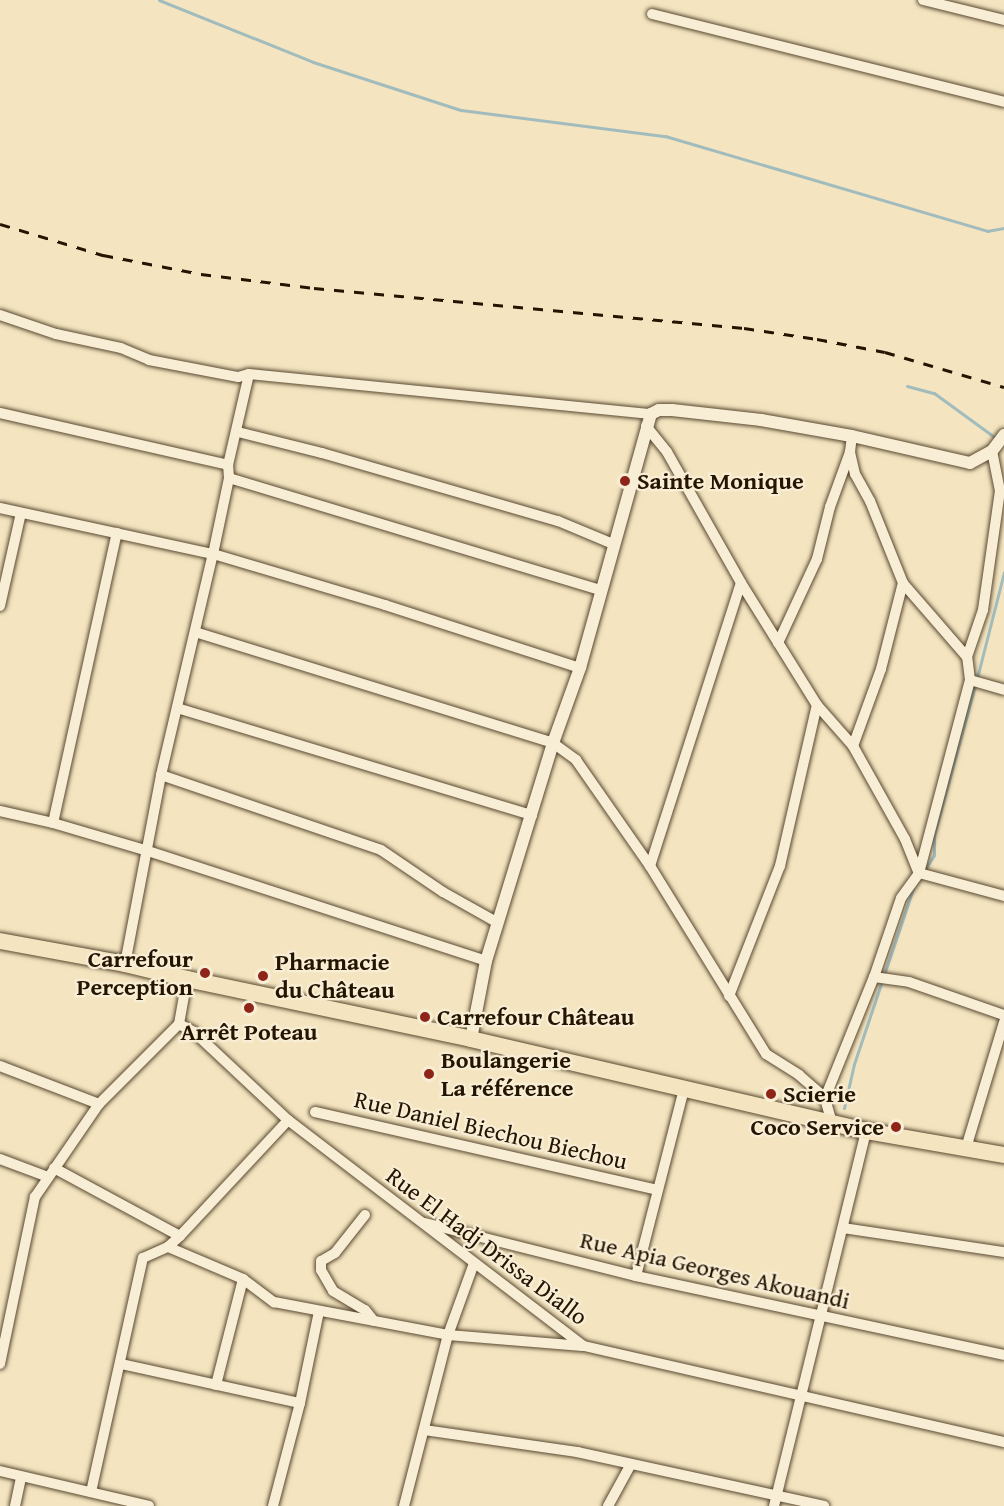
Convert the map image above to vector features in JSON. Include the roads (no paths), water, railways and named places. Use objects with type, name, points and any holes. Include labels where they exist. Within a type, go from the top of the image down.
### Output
[{"type":"main road","points":[[0,941],[125,964],[186,980],[471,1039],[866,1131],[1004,1155]]},
{"type":"street","points":[[923,0],[1004,20]]},
{"type":"street","points":[[652,14],[1004,102]]},
{"type":"street","points":[[0,315],[56,334],[121,348],[149,360],[238,377],[249,374],[651,414],[659,410],[672,410],[761,420],[852,436],[954,462],[970,463],[992,452],[1004,435]]},
{"type":"street","points":[[125,964],[145,850],[213,554],[229,478],[228,465],[249,374]]},
{"type":"street","points":[[0,414],[228,465]]},
{"type":"street","points":[[471,1039],[486,961],[553,743],[580,668],[645,426],[651,414]]},
{"type":"street","points":[[645,426],[668,452],[741,583],[817,705],[853,746],[905,839],[919,873]]},
{"type":"street","points":[[237,432],[322,453],[558,521],[613,544]]},
{"type":"street","points":[[778,643],[817,559],[830,507],[850,452],[852,436]]},
{"type":"street","points":[[850,452],[855,474],[870,501],[903,583],[967,657]]},
{"type":"street","points":[[825,1098],[874,977],[901,898],[919,873],[970,680],[967,657],[983,610],[1000,492],[992,452]]},
{"type":"street","points":[[229,478],[601,590]]},
{"type":"street","points":[[0,508],[213,554],[385,605],[580,668]]},
{"type":"street","points":[[0,606],[21,513]]},
{"type":"street","points":[[52,823],[117,533]]},
{"type":"street","points":[[650,866],[741,583]]},
{"type":"street","points":[[853,746],[881,669],[903,583]]},
{"type":"street","points":[[195,632],[553,743],[576,760],[650,866],[765,1054],[799,1075],[825,1098],[832,1123]]},
{"type":"street","points":[[970,680],[1004,690]]},
{"type":"street","points":[[729,996],[780,866],[817,705]]},
{"type":"street","points":[[177,708],[532,815]]},
{"type":"street","points":[[161,775],[381,850],[443,892],[498,923]]},
{"type":"street","points":[[0,811],[52,823],[145,850],[486,961]]},
{"type":"street","points":[[919,873],[1004,896]]},
{"type":"street","points":[[874,977],[909,982],[1004,1016]]},
{"type":"street","points":[[0,1364],[35,1197],[99,1104],[179,1024],[186,980]]},
{"type":"street","points":[[966,1148],[1004,1022]]},
{"type":"street","name":"Rue El Hadj Drissa Diallo","points":[[179,1024],[194,1032],[288,1120],[584,1346],[1004,1442]]},
{"type":"street","points":[[0,1066],[99,1104]]},
{"type":"street","points":[[636,1276],[684,1089]]},
{"type":"street","name":"Rue Daniel Biechou Biechou","points":[[315,1112],[657,1190]]},
{"type":"street","points":[[92,1492],[143,1258],[168,1247],[180,1236],[288,1120]]},
{"type":"street","points":[[775,1501],[866,1131]]},
{"type":"street","points":[[0,1159],[51,1172],[180,1236]]},
{"type":"street","points":[[365,1215],[334,1253],[321,1261],[321,1270],[333,1291],[365,1310],[374,1321]]},
{"type":"street","name":"Rue Apia Georges Akouandi","points":[[419,1221],[636,1276],[1004,1355]]},
{"type":"street","points":[[843,1228],[1004,1251]]},
{"type":"street","points":[[168,1247],[243,1279],[274,1302],[448,1335],[584,1346]]},
{"type":"street","points":[[404,1506],[448,1335],[474,1263]]},
{"type":"street","points":[[216,1385],[243,1279]]},
{"type":"street","points":[[273,1506],[300,1403],[319,1311]]},
{"type":"street","points":[[121,1364],[300,1403]]},
{"type":"street","points":[[424,1430],[577,1452],[775,1501],[824,1506]]},
{"type":"street","points":[[608,1506],[631,1464]]},
{"type":"street","points":[[0,1471],[21,1478],[149,1506]]},
{"type":"street","points":[[15,1506],[21,1478]]},
{"type":"waterway","points":[[159,0],[313,62],[461,110],[665,136],[987,231],[1004,228]]},
{"type":"waterway","points":[[907,386],[934,393],[997,439]]},
{"type":"waterway","points":[[977,678],[1004,572]]},
{"type":"waterway","points":[[924,871],[934,855],[934,835],[975,685]]},
{"type":"waterway","points":[[844,1108],[854,1064],[913,889]]},
{"type":"railway","points":[[0,224],[103,255],[201,274],[314,288],[744,328],[817,339],[885,352],[1004,387]]},
{"type":"place","name":"Sainte Monique","points":[[625,481]]},
{"type":"place","name":"Carrefour Perception","points":[[205,973]]},
{"type":"place","name":"Pharmacie du Château","points":[[263,976]]},
{"type":"place","name":"Arrêt Poteau","points":[[249,1008]]},
{"type":"place","name":"Carrefour Château","points":[[425,1017]]},
{"type":"place","name":"Boulangerie La référence","points":[[429,1074]]},
{"type":"place","name":"Scierie","points":[[771,1094]]},
{"type":"place","name":"Coco Service","points":[[896,1127]]}]
